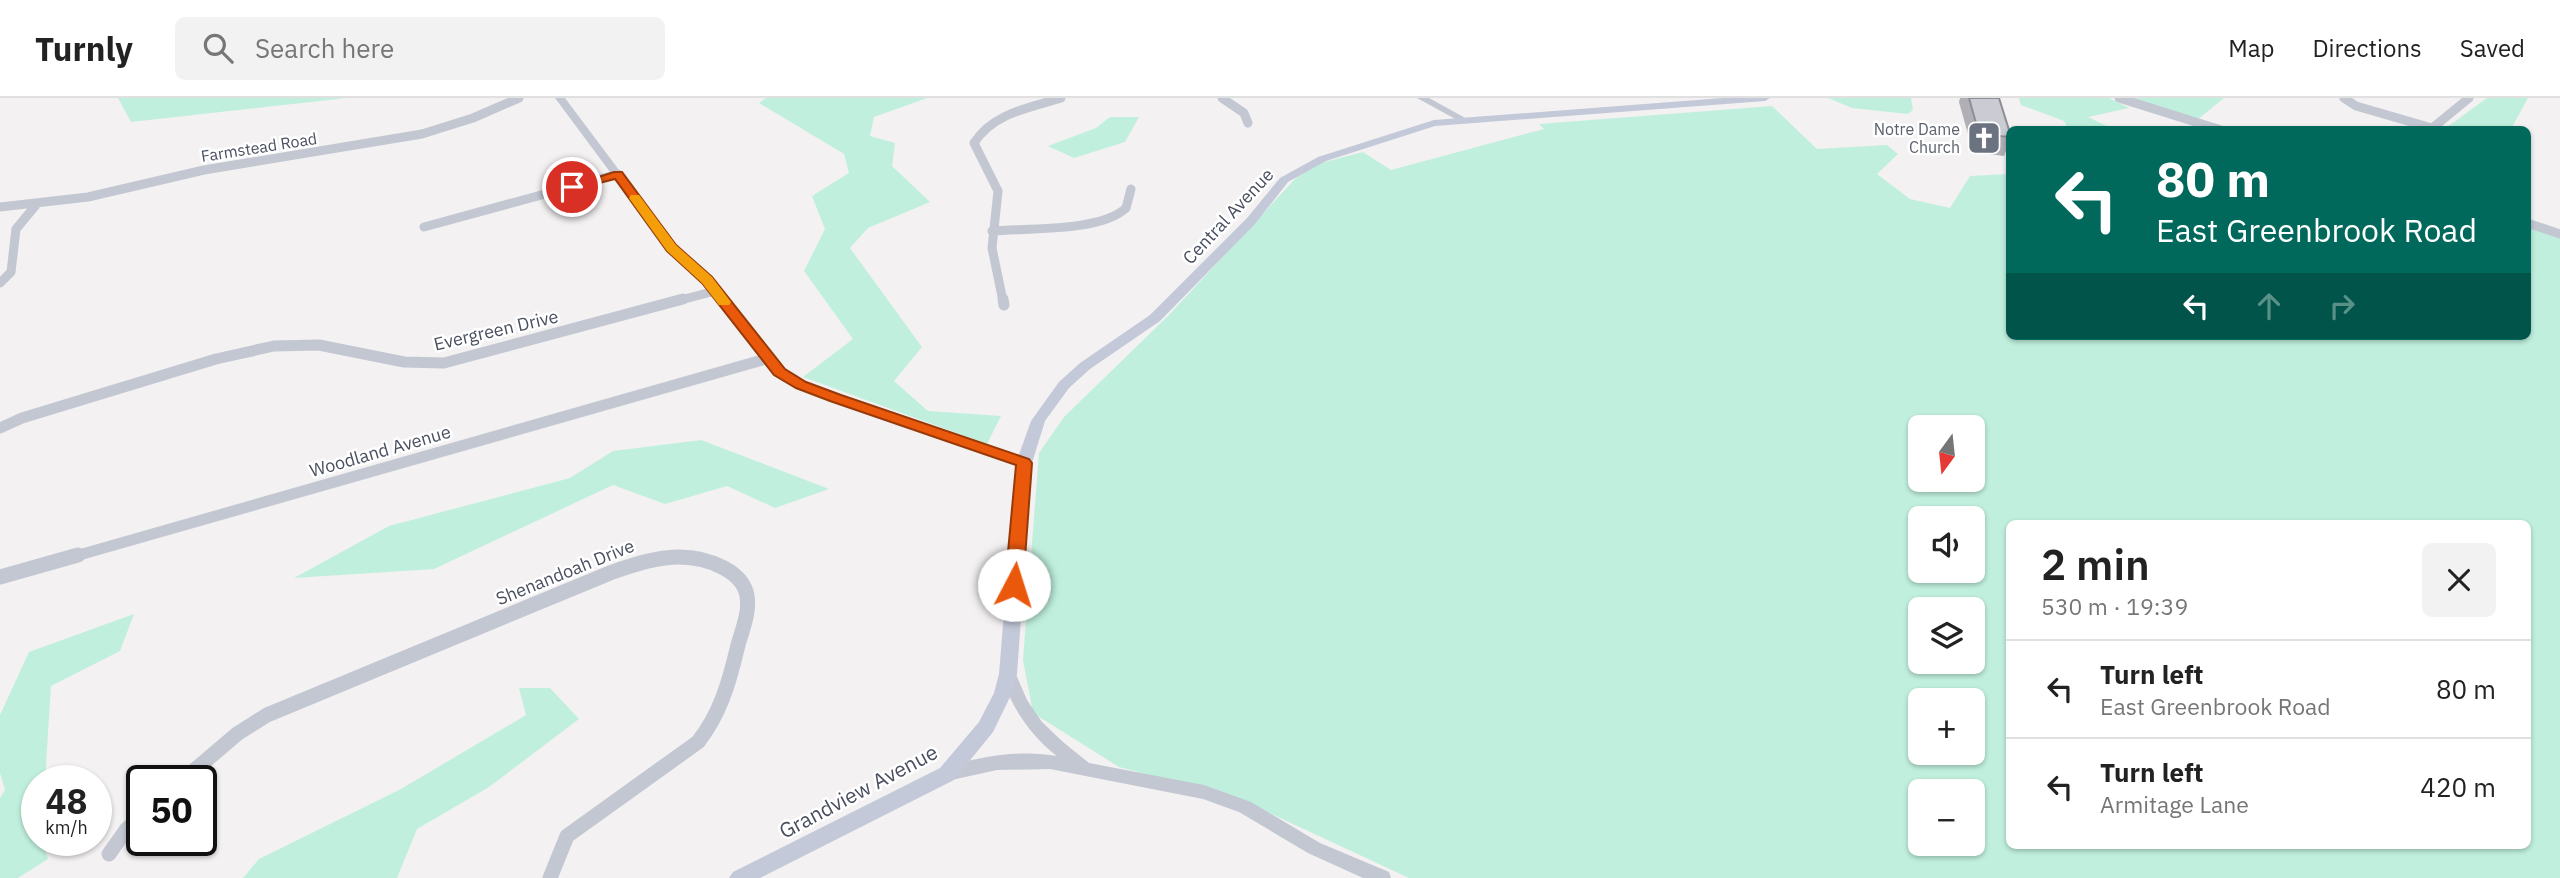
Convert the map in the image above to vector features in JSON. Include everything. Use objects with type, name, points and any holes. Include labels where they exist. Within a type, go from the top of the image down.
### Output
[{"type":"main road","name":"Central Avenue","points":[[1012,609],[1024,463],[1038,421],[1064,385],[1085,366],[1155,317],[1251,221],[1284,180],[1307,165],[1434,123],[1765,98]]},
{"type":"main road","name":"Grandview Avenue","points":[[740,878],[947,774],[971,747],[996,710],[1008,674],[1012,609]]},
{"type":"street","name":"Farmstead Road","points":[[0,207],[88,197],[204,170],[422,134],[473,118],[519,98]]},
{"type":"street","points":[[560,98],[672,248],[715,291],[779,372],[801,385],[1024,463]]},
{"type":"street","points":[[1004,305],[992,248],[992,231],[999,206],[998,191],[992,174],[976,153],[974,143],[977,135],[998,120],[1061,98]]},
{"type":"street","points":[[1222,98],[1244,113],[1248,123]]},
{"type":"street","points":[[1422,98],[1464,120]]},
{"type":"street","points":[[2119,98],[2208,126]]},
{"type":"street","points":[[2344,98],[2356,106],[2421,126]]},
{"type":"street","points":[[2434,126],[2469,98]]},
{"type":"street","points":[[424,227],[618,174]]},
{"type":"street","points":[[992,231],[1094,221],[1118,215],[1128,207],[1131,190]]},
{"type":"street","points":[[0,283],[11,272],[16,229],[36,205]]},
{"type":"street","points":[[2531,224],[2560,233]]},
{"type":"street","name":"Evergreen Drive","points":[[0,428],[22,418],[249,350],[298,344],[319,345],[412,363],[444,363],[715,291]]},
{"type":"street","name":"Woodland Avenue","points":[[0,577],[769,358]]},
{"type":"street","name":"Shenandoah Drive","points":[[201,765],[237,734],[267,715],[635,563],[677,556],[697,556],[716,563],[741,582],[747,592],[747,606],[732,674],[711,726],[698,742],[567,836],[550,878]]},
{"type":"street","points":[[1008,674],[1017,699],[1044,738],[1088,769]]},
{"type":"street","points":[[947,774],[976,766],[1026,760],[1194,789],[1245,807],[1314,848],[1381,878]]},
{"type":"street","points":[[112,850],[126,830]]},
{"type":"green space","points":[[118,98],[347,98],[131,122]]},
{"type":"green space","points":[[766,98],[927,98],[874,117],[870,136],[895,143],[892,166],[930,202],[868,228],[850,248],[922,347],[894,381],[928,411],[1001,416],[987,444],[803,377],[853,339],[804,271],[825,229],[812,196],[849,173],[844,154],[759,103]]},
{"type":"green space","points":[[1828,98],[1911,98],[1913,110],[1908,114],[1852,108]]},
{"type":"green space","points":[[2019,98],[2109,98],[2129,108],[2088,117],[2107,126],[2066,126],[2064,121],[2021,105]]},
{"type":"green space","points":[[2134,98],[2224,98],[2197,120]]},
{"type":"green space","points":[[2487,98],[2528,98],[2513,126],[2448,126]]},
{"type":"green space","points":[[1772,106],[1817,149],[1887,145],[1898,154],[1877,174],[1910,199],[1950,208],[1970,176],[2006,174],[2006,340],[2531,340],[2531,227],[2560,237],[2560,878],[1409,878],[1235,797],[1119,767],[1033,713],[1023,660],[1039,453],[1064,417],[1168,316],[1295,179],[1317,164],[1363,152],[1391,170],[1544,129],[1539,124]]},
{"type":"green space","points":[[1110,117],[1139,117],[1125,142],[1074,158],[1048,146],[1096,128]]},
{"type":"green space","points":[[701,440],[829,489],[775,508],[727,486],[665,504],[613,485],[434,569],[294,578],[389,526],[570,478],[613,451]]},
{"type":"green space","points":[[134,614],[120,651],[51,686],[46,765],[21,765],[21,856],[47,856],[48,859],[18,878],[0,878],[0,798],[5,790],[0,773],[0,715],[29,652]]},
{"type":"green space","points":[[519,688],[550,688],[579,719],[489,787],[417,829],[397,878],[243,878],[259,859],[401,789],[526,715]]},
{"type":"building","points":[[1969,98],[1999,98],[2008,126],[2006,137],[1979,134]]},
{"type":"slow traffic","points":[[635,198],[672,248],[707,280],[724,302]]},
{"type":"place","name":"Notre Dame Church","points":[[1984,138]]},
{"type":"route","points":[[572,187],[618,174],[672,248],[707,280],[779,372],[801,385],[836,398],[1024,463],[1014,585]]}]
